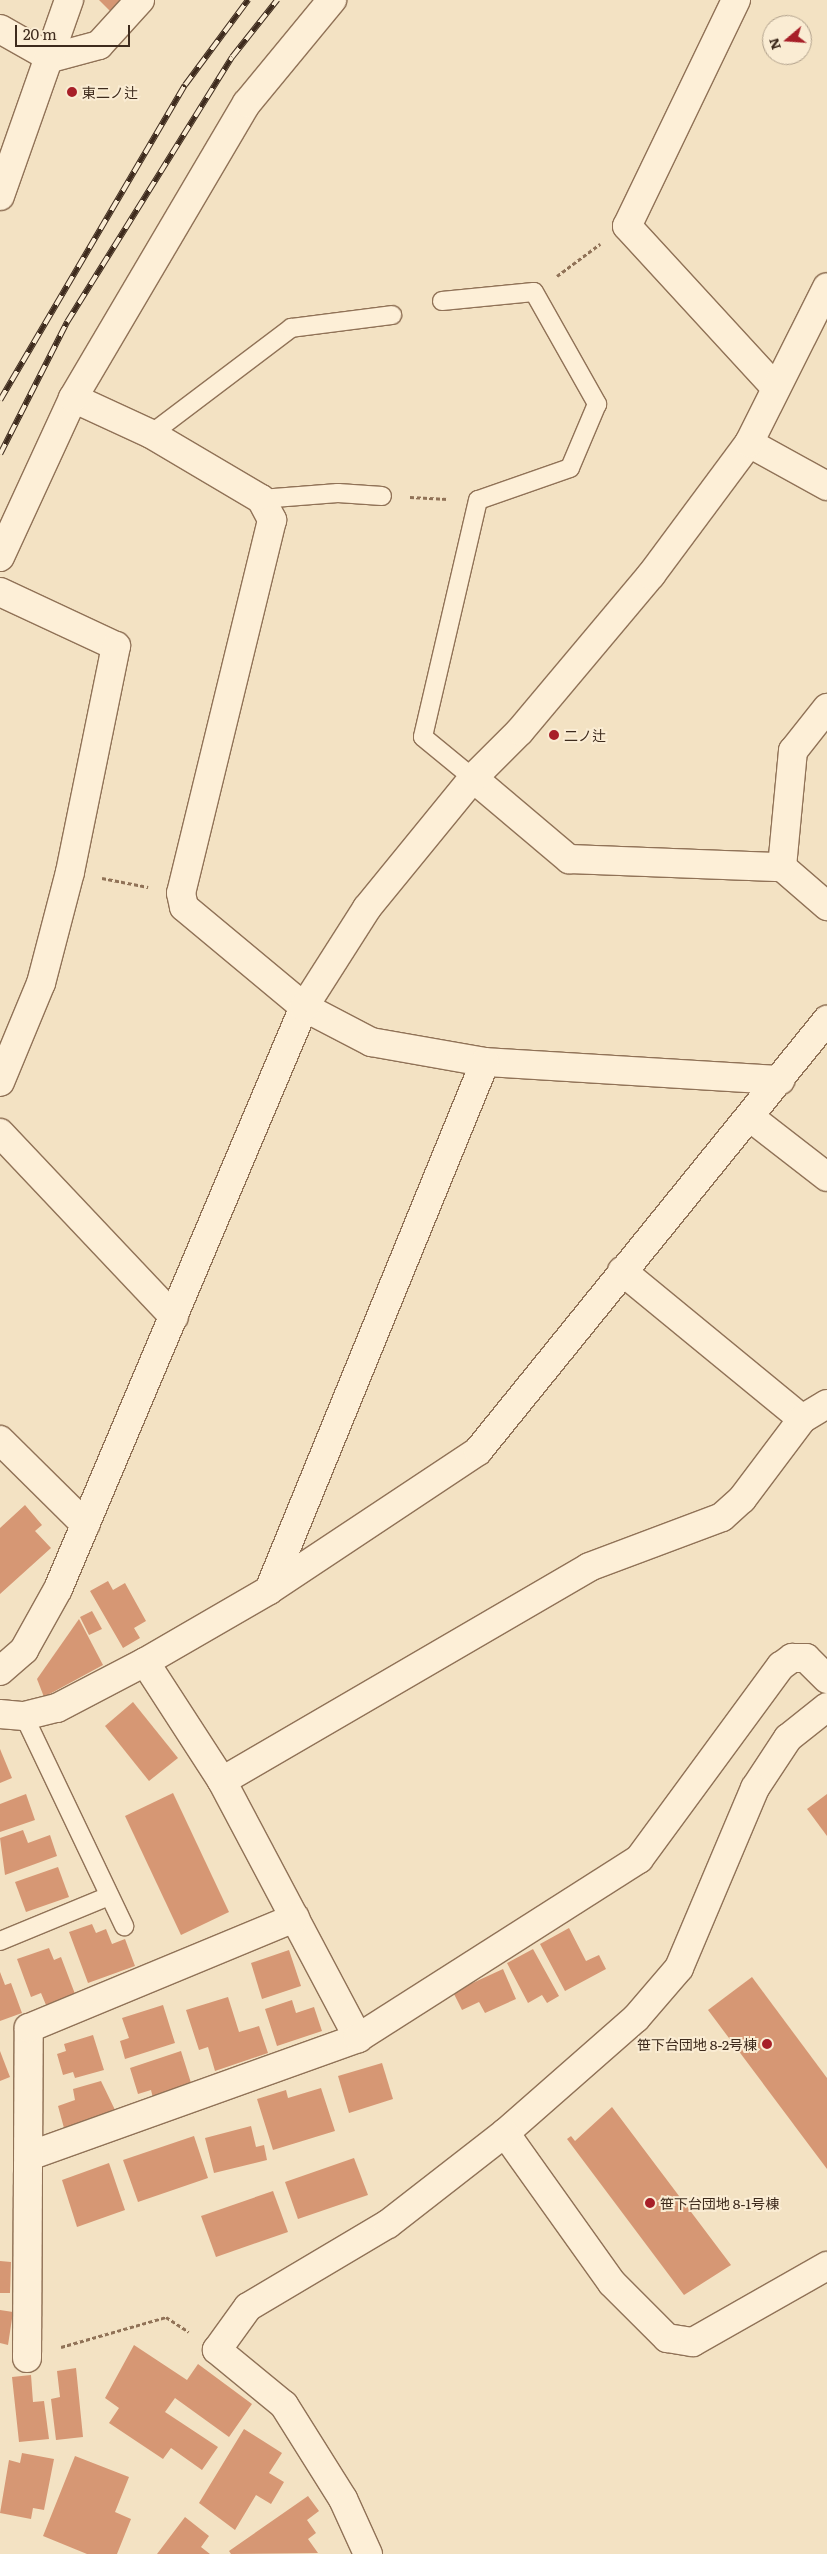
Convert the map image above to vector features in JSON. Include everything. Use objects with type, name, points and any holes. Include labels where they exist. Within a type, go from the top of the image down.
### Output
[{"type":"street","points":[[0,196],[6,170],[51,58],[69,0]]},
{"type":"street","points":[[0,29],[51,58],[99,45],[140,0]]},
{"type":"street","points":[[0,557],[73,398],[247,104],[332,0]]},
{"type":"street","points":[[736,0],[627,226],[776,388]]},
{"type":"street","points":[[0,1671],[24,1650],[58,1590],[304,1007],[367,908],[473,778],[520,730],[651,575],[749,443],[827,287]]},
{"type":"street","points":[[73,398],[151,434],[261,499],[272,520],[181,893],[184,907],[304,1007],[370,1042],[485,1062],[780,1080]]},
{"type":"street","points":[[749,443],[827,486]]},
{"type":"street","points":[[0,592],[116,646],[70,872],[40,983],[0,1082]]},
{"type":"street","points":[[782,866],[793,751],[827,708]]},
{"type":"street","points":[[473,778],[569,859],[782,866],[827,906]]},
{"type":"street","points":[[12,1715],[57,1708],[145,1662],[269,1590],[478,1450],[622,1271],[752,1118],[827,1020]]},
{"type":"street","points":[[269,1590],[485,1062]]},
{"type":"street","points":[[752,1118],[827,1177]]},
{"type":"street","points":[[0,1133],[174,1317]]},
{"type":"street","points":[[622,1271],[802,1420]]},
{"type":"street","points":[[222,1781],[589,1567],[722,1517],[742,1499],[802,1420],[827,1404]]},
{"type":"street","points":[[0,1440],[85,1524]]},
{"type":"street","points":[[29,2156],[358,2038],[639,1859],[781,1666],[792,1658],[806,1658],[827,1679]]},
{"type":"street","points":[[145,1662],[222,1781],[358,2038]]},
{"type":"street","points":[[368,2554],[343,2499],[284,2405],[217,2350],[248,2307],[388,2224],[505,2133],[636,2018],[679,1968],[755,1788],[788,1738],[827,1706]]},
{"type":"street","points":[[27,2358],[29,2028],[295,1918]]},
{"type":"street","points":[[505,2133],[612,2283],[667,2338],[693,2342],[827,2266]]},
{"type":"lane","points":[[442,301],[534,292],[596,404],[570,468],[478,500],[423,737],[473,778]]},
{"type":"lane","points":[[151,434],[291,328],[392,315]]},
{"type":"lane","points":[[261,499],[338,493],[382,496]]},
{"type":"lane","points":[[12,1715],[124,1926]]},
{"type":"lane","points":[[0,1941],[109,1896]]},
{"type":"path","points":[[534,292],[627,226]]},
{"type":"path","points":[[382,496],[478,500]]},
{"type":"path","points":[[70,872],[181,893]]},
{"type":"path","points":[[27,2358],[166,2317],[217,2350]]},
{"type":"building","points":[[99,0],[122,0],[111,12]]},
{"type":"building","points":[[25,1505],[42,1525],[35,1531],[51,1548],[0,1594],[0,1528]]},
{"type":"building","points":[[108,1581],[113,1590],[125,1583],[146,1621],[134,1628],[140,1638],[123,1648],[90,1591]]},
{"type":"building","points":[[92,1611],[102,1629],[89,1635],[80,1617]]},
{"type":"building","points":[[79,1619],[103,1665],[44,1697],[37,1679]]},
{"type":"building","points":[[133,1702],[178,1758],[149,1781],[105,1726]]},
{"type":"building","points":[[0,1749],[12,1778],[0,1783]]},
{"type":"building","points":[[173,1793],[229,1912],[181,1935],[125,1816]]},
{"type":"building","points":[[26,1794],[35,1820],[0,1832],[0,1804]]},
{"type":"building","points":[[827,1794],[827,1836],[807,1809]]},
{"type":"building","points":[[23,1830],[28,1843],[50,1835],[57,1856],[5,1875],[0,1838]]},
{"type":"building","points":[[58,1867],[69,1897],[26,1912],[15,1882]]},
{"type":"building","points":[[92,1924],[96,1933],[106,1929],[112,1944],[125,1939],[135,1966],[88,1983],[69,1932]]},
{"type":"building","points":[[569,1928],[586,1961],[599,1955],[606,1969],[565,1991],[540,1944]]},
{"type":"building","points":[[49,1948],[54,1960],[61,1957],[75,1994],[46,2005],[41,1993],[31,1997],[17,1959]]},
{"type":"building","points":[[533,1949],[559,1996],[547,2003],[542,1995],[528,2003],[507,1963]]},
{"type":"building","points":[[289,1950],[301,1986],[262,1999],[251,1963]]},
{"type":"building","points":[[503,1969],[516,1999],[485,2013],[479,2002],[462,2010],[453,1992]]},
{"type":"building","points":[[0,1972],[5,1985],[11,1983],[22,2013],[0,2021]]},
{"type":"building","name":"笹下台団地 8-2号棟","points":[[752,1977],[827,2078],[827,2169],[708,2010]]},
{"type":"building","points":[[228,1997],[239,2032],[259,2026],[268,2053],[215,2071],[208,2047],[199,2050],[186,2010]]},
{"type":"building","points":[[292,2000],[296,2013],[314,2007],[322,2031],[277,2046],[265,2009]]},
{"type":"building","points":[[163,2005],[175,2043],[125,2059],[120,2041],[129,2038],[122,2018]]},
{"type":"building","points":[[93,2035],[104,2070],[75,2078],[73,2072],[63,2075],[57,2054],[66,2051],[64,2044]]},
{"type":"building","points":[[0,2051],[10,2077],[0,2081]]},
{"type":"building","points":[[181,2051],[192,2086],[153,2098],[151,2090],[138,2094],[130,2068]]},
{"type":"building","points":[[382,2063],[393,2099],[349,2113],[338,2076]]},
{"type":"building","points":[[101,2081],[116,2112],[64,2128],[58,2106],[75,2100],[73,2089]]},
{"type":"building","points":[[321,2088],[335,2131],[273,2150],[257,2099],[286,2090],[288,2098]]},
{"type":"building","name":"笹下台団地 8-1号棟","points":[[612,2107],[731,2265],[684,2295],[567,2139],[571,2136],[575,2141]]},
{"type":"building","points":[[251,2126],[256,2147],[264,2145],[267,2160],[214,2173],[205,2138]]},
{"type":"building","points":[[194,2136],[208,2178],[138,2202],[123,2160]]},
{"type":"building","points":[[354,2158],[368,2195],[298,2219],[285,2182]]},
{"type":"building","points":[[109,2163],[125,2210],[77,2227],[62,2180]]},
{"type":"building","points":[[273,2191],[288,2232],[216,2257],[201,2216]]},
{"type":"building","points":[[0,2261],[11,2262],[10,2293],[0,2293]]},
{"type":"building","points":[[0,2310],[13,2312],[8,2345],[0,2343]]},
{"type":"building","points":[[134,2345],[187,2380],[198,2364],[252,2404],[229,2437],[175,2398],[165,2412],[218,2447],[202,2470],[171,2448],[163,2459],[109,2423],[119,2408],[105,2398]]},
{"type":"building","points":[[76,2368],[83,2437],[56,2440],[51,2399],[60,2397],[57,2371]]},
{"type":"building","points":[[31,2375],[33,2402],[44,2401],[49,2439],[19,2442],[12,2377]]},
{"type":"building","points":[[244,2429],[282,2453],[269,2473],[284,2482],[271,2504],[256,2495],[235,2530],[199,2503]]},
{"type":"building","points":[[22,2453],[54,2459],[44,2510],[33,2508],[31,2519],[0,2513],[9,2460],[20,2463]]},
{"type":"building","points":[[75,2456],[129,2477],[115,2512],[131,2519],[117,2554],[87,2554],[43,2536]]},
{"type":"building","points":[[308,2496],[319,2511],[307,2520],[316,2533],[308,2539],[318,2553],[231,2554],[229,2551]]},
{"type":"building","points":[[185,2517],[209,2536],[201,2547],[210,2554],[157,2554]]},
{"type":"railway","points":[[0,400],[185,85],[248,0]]},
{"type":"railway","points":[[0,454],[67,322],[232,57],[277,0]]},
{"type":"place","name":"東二ノ辻","points":[[72,92]]},
{"type":"place","name":"二ノ辻","points":[[554,735]]},
{"type":"place","name":"笹下台団地 8-2号棟","points":[[767,2044]]},
{"type":"place","name":"笹下台団地 8-1号棟","points":[[650,2203]]}]
